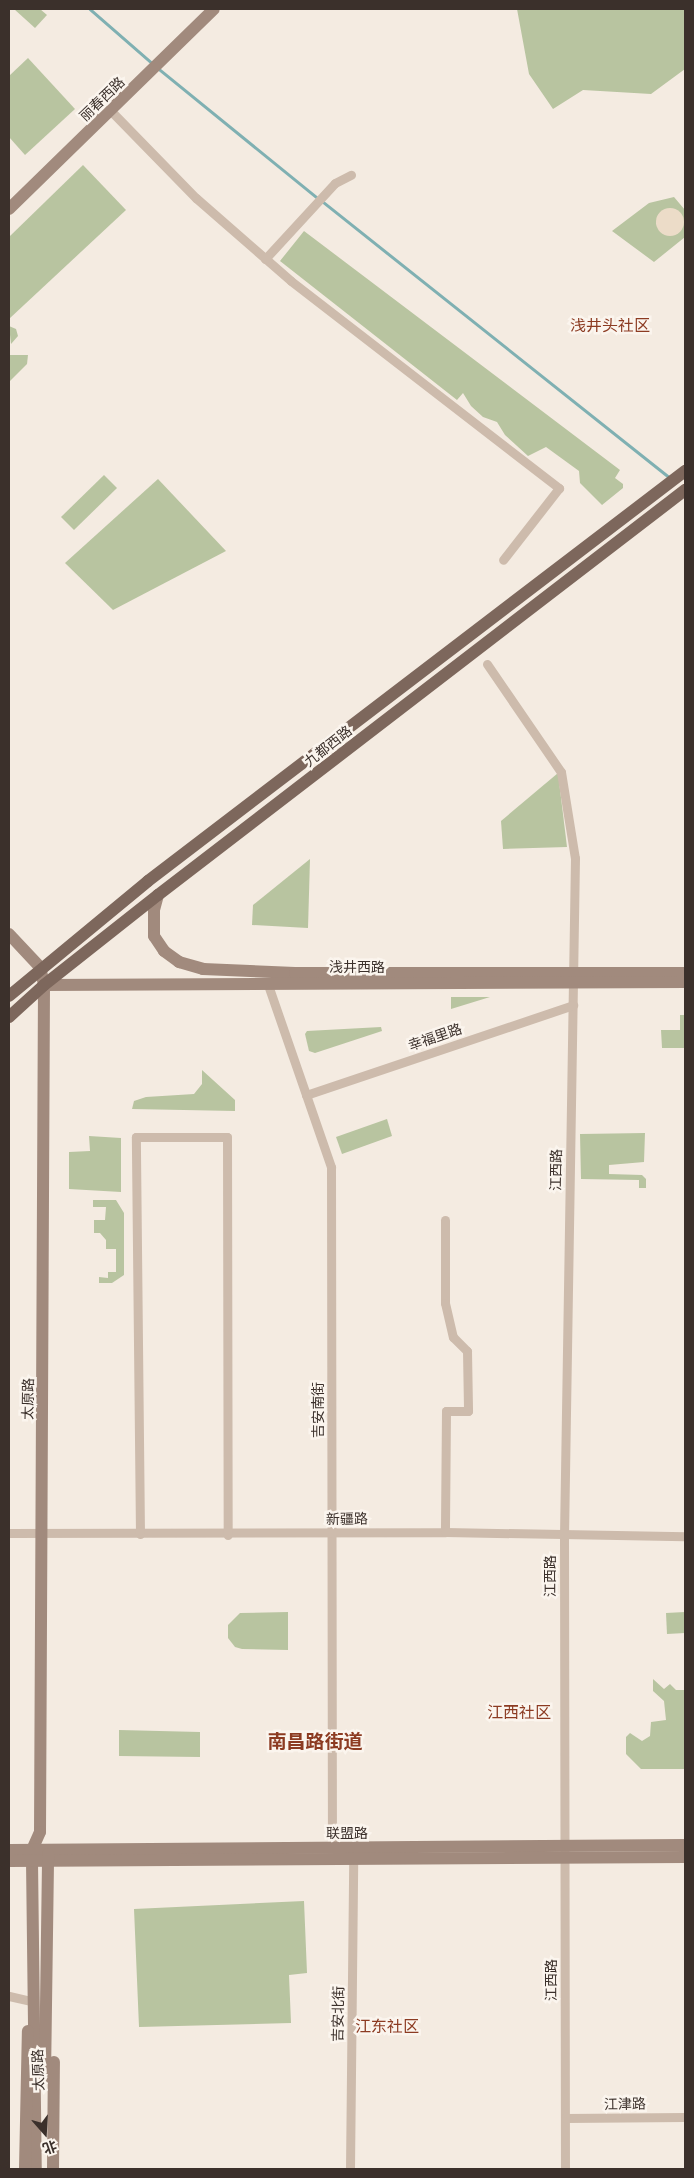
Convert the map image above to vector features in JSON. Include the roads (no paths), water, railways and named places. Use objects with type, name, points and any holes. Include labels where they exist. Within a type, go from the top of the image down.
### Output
[{"type":"main road","name":"丽春西路","points":[[9,198],[133,84],[172,45],[204,9]]},
{"type":"main road","name":"丽春西路","points":[[172,45],[214,9]]},
{"type":"main road","name":"丽春西路","points":[[9,208],[111,111],[133,84]]},
{"type":"main road","name":"九都西路","points":[[9,996],[37,970],[685,471]]},
{"type":"main road","name":"九都西路","points":[[9,1017],[44,985],[158,895],[685,490]]},
{"type":"main road","name":"浅井西路","points":[[158,895],[154,910],[154,936],[164,951],[180,962],[202,969],[295,973],[574,977],[685,982]]},
{"type":"main road","points":[[9,934],[37,970]]},
{"type":"main road","points":[[9,946],[37,970]]},
{"type":"main road","name":"太原路","points":[[37,970],[44,985],[40,1832],[48,1856],[48,1999],[44,2169]]},
{"type":"main road","name":"浅井西路","points":[[44,985],[574,977],[685,973]]},
{"type":"main road","name":"太原路","points":[[36,2169],[36,2062],[31,2002],[32,1855],[40,1832]]},
{"type":"main road","name":"联盟路","points":[[9,1850],[48,1856],[353,1860],[565,1853],[685,1845]]},
{"type":"main road","name":"联盟路","points":[[48,1856],[332,1848],[565,1853],[685,1858]]},
{"type":"main road","name":"联盟路","points":[[9,1861],[32,1855]]},
{"type":"main road","name":"太原路","points":[[48,1999],[54,2061],[53,2169]]},
{"type":"main road","name":"太原路","points":[[25,2169],[25,2058],[31,2002]]},
{"type":"street","points":[[111,111],[196,198],[265,259],[559,488],[503,560]]},
{"type":"street","points":[[265,259],[335,183],[351,175]]},
{"type":"street","name":"江西路","points":[[486,664],[561,772],[574,858],[574,977],[564,1535],[565,2169]]},
{"type":"street","name":"吉安南街","points":[[267,982],[330,1167],[332,1848]]},
{"type":"street","name":"幸福里路","points":[[306,1095],[573,1005]]},
{"type":"street","points":[[140,1534],[136,1136],[227,1137],[228,1535]]},
{"type":"street","points":[[444,1220],[445,1304],[453,1337],[467,1351],[468,1411],[446,1411],[445,1532]]},
{"type":"street","name":"新疆路","points":[[9,1533],[228,1535],[445,1532],[685,1536]]},
{"type":"street","name":"吉安北街","points":[[350,2169],[353,1860]]},
{"type":"street","points":[[9,1996],[31,2002]]},
{"type":"street","name":"江津路","points":[[565,2118],[685,2117]]},
{"type":"waterway","points":[[90,9],[153,64]]},
{"type":"waterway","points":[[159,69],[318,198]]},
{"type":"waterway","points":[[322,201],[670,478]]},
{"type":"district","name":"浅井头社区","points":[[610,326]]},
{"type":"district","name":"江西社区","points":[[519,1713]]},
{"type":"district","name":"南昌路街道","points":[[315,1742]]},
{"type":"district","name":"江东社区","points":[[387,2027]]}]
